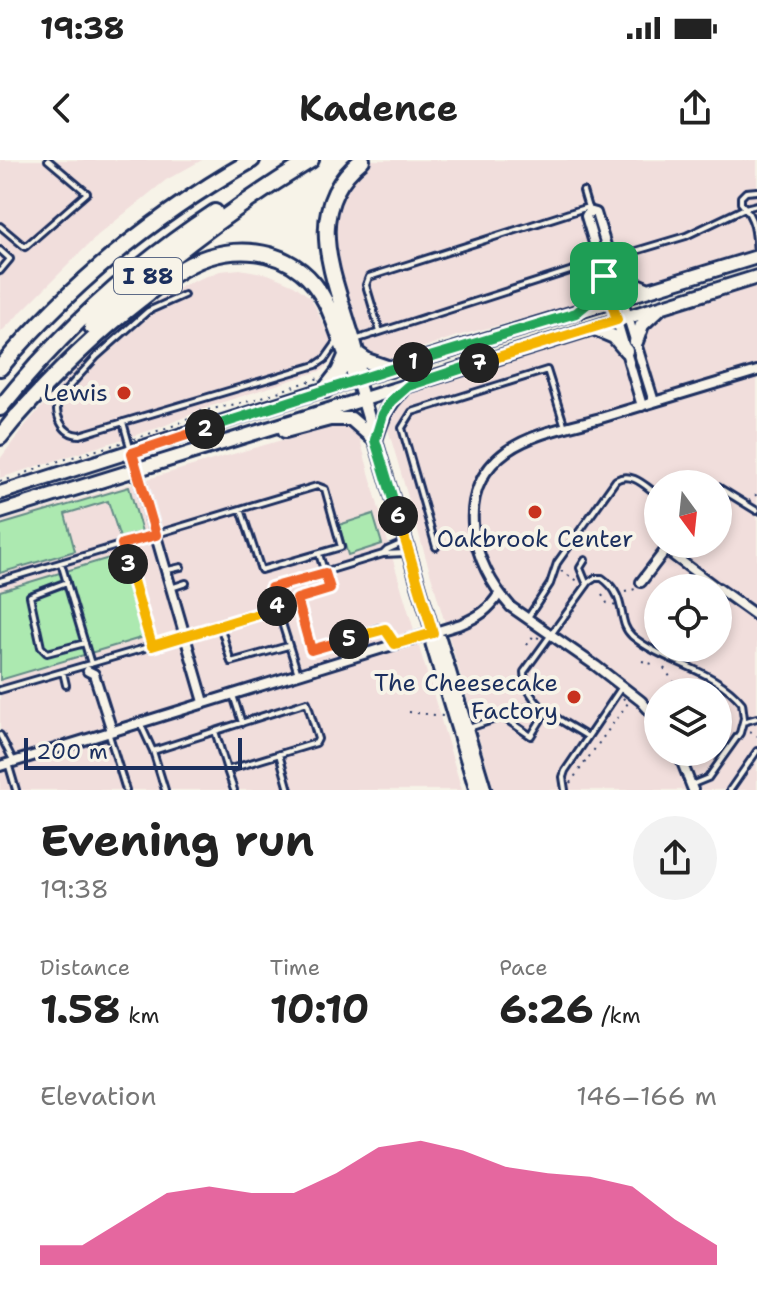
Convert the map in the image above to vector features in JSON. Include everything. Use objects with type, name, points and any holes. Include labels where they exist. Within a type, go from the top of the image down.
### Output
[{"type":"highway","name":"I 88","points":[[0,368],[49,314],[119,251],[183,203],[252,160]]},
{"type":"highway","name":"I 88","points":[[0,408],[58,342],[140,267],[217,211],[310,160]]},
{"type":"highway","name":"I 88","points":[[0,437],[84,335],[152,272],[225,215],[310,160]]},
{"type":"highway","points":[[357,379],[331,269],[327,222],[334,194],[345,176],[362,160]]},
{"type":"highway","points":[[12,422],[60,369],[104,329],[178,272],[208,257],[228,252],[248,252],[284,259],[303,272],[319,290],[349,346],[367,361],[390,369]]},
{"type":"highway","points":[[325,383],[337,375],[349,346]]},
{"type":"main road","points":[[0,493],[132,453],[325,383],[357,379],[757,257]]},
{"type":"main road","points":[[576,313],[593,299],[609,269],[649,290]]},
{"type":"main road","points":[[0,512],[757,277]]},
{"type":"main road","points":[[593,328],[631,346],[642,325],[661,307]]},
{"type":"main road","points":[[270,429],[302,428],[340,418],[356,421],[375,440],[391,401],[408,386]]},
{"type":"street","points":[[609,269],[600,262],[586,216],[589,209],[596,213],[631,346],[654,402]]},
{"type":"street","points":[[631,346],[642,406]]},
{"type":"street","points":[[644,707],[622,686],[527,619],[499,594],[489,580],[472,537],[475,498],[490,465],[524,441],[757,371]]},
{"type":"street","points":[[357,379],[476,790]]},
{"type":"street","points":[[132,453],[204,702]]},
{"type":"street","points":[[641,582],[660,558]]},
{"type":"street","points":[[681,558],[701,574]]},
{"type":"street","points":[[8,764],[433,633],[479,617],[491,607],[499,594]]},
{"type":"street","points":[[732,598],[757,616]]},
{"type":"street","points":[[433,633],[440,640],[485,790]]},
{"type":"street","points":[[88,667],[94,674],[110,732]]},
{"type":"street","points":[[684,766],[692,787]]},
{"type":"lane","points":[[0,226],[25,247],[87,193],[48,160]]},
{"type":"lane","points":[[380,332],[366,285],[369,277],[589,209],[583,191]]},
{"type":"lane","points":[[757,191],[746,192],[741,197],[741,203],[750,213],[755,228],[757,257]]},
{"type":"lane","points":[[184,295],[148,311],[97,356],[58,399],[56,407],[63,428],[73,435],[321,363],[336,345],[349,346],[380,332],[600,262],[609,269],[757,205]]},
{"type":"lane","points":[[0,250],[10,259],[0,271]]},
{"type":"lane","points":[[436,547],[402,428],[412,412],[547,370],[565,429]]},
{"type":"lane","points":[[123,422],[132,453]]},
{"type":"lane","points":[[527,619],[550,584],[557,563],[616,480],[627,476],[644,485]]},
{"type":"lane","points":[[0,581],[241,509],[323,486],[341,545],[261,570],[241,509]]},
{"type":"lane","points":[[732,496],[757,511]]},
{"type":"lane","points":[[122,544],[152,646]]},
{"type":"lane","points":[[383,554],[387,550],[407,547]]},
{"type":"lane","points":[[298,674],[271,588],[407,547]]},
{"type":"lane","points":[[319,554],[330,589],[297,599],[311,650],[385,629],[395,644]]},
{"type":"lane","points":[[585,560],[580,568],[587,585]]},
{"type":"lane","points":[[61,563],[85,643],[88,667]]},
{"type":"lane","points":[[166,571],[181,567]]},
{"type":"lane","points":[[588,737],[538,704],[525,686],[524,672],[587,585],[595,578],[602,578],[610,583],[621,600],[629,634],[664,657],[692,667],[742,703],[740,733],[708,778],[692,787]]},
{"type":"lane","points":[[67,582],[30,596],[41,647],[47,653],[85,643]]},
{"type":"lane","points":[[171,588],[186,583]]},
{"type":"lane","points":[[0,690],[88,667],[278,608]]},
{"type":"lane","points":[[220,625],[231,662],[289,646]]},
{"type":"lane","points":[[342,641],[340,645],[344,660]]},
{"type":"lane","points":[[63,672],[66,685]]},
{"type":"lane","points":[[565,790],[565,771],[622,686]]},
{"type":"lane","points":[[233,694],[242,723]]},
{"type":"lane","points":[[153,751],[307,702],[318,739],[316,743],[227,770]]},
{"type":"lane","points":[[466,729],[538,704]]},
{"type":"lane","points":[[503,717],[533,737],[547,710]]},
{"type":"lane","points":[[743,722],[757,718]]},
{"type":"lane","points":[[140,722],[165,790]]},
{"type":"lane","points":[[215,731],[234,790]]},
{"type":"lane","points":[[110,732],[126,790]]},
{"type":"lane","points":[[0,735],[16,790]]},
{"type":"lane","points":[[730,790],[757,751]]},
{"type":"lane","points":[[279,754],[289,790]]},
{"type":"path","points":[[138,438],[178,424],[198,412],[325,383]]},
{"type":"path","points":[[0,481],[118,444]]},
{"type":"path","points":[[749,502],[757,494]]},
{"type":"path","points":[[561,571],[578,581]]},
{"type":"path","points":[[625,592],[634,590],[641,582]]},
{"type":"path","points":[[602,595],[607,603],[618,607]]},
{"type":"path","points":[[527,645],[534,635],[540,639]]},
{"type":"path","points":[[642,661],[652,664]]},
{"type":"path","points":[[664,668],[671,678]]},
{"type":"path","points":[[570,784],[628,703],[622,697]]},
{"type":"path","points":[[409,712],[444,716]]},
{"type":"path","points":[[750,731],[757,736]]},
{"type":"shaded area","points":[[0,160],[202,160],[166,180],[98,235],[0,333]]},
{"type":"shaded area","points":[[368,160],[757,160],[757,248],[385,360],[378,359],[364,351],[360,342],[336,246],[337,214],[344,184]]},
{"type":"shaded area","points":[[240,269],[268,274],[294,285],[311,298],[333,344],[333,358],[323,370],[211,406],[161,427],[0,478],[0,459],[27,423],[109,338],[139,312],[181,286],[220,271]]},
{"type":"shaded area","name":"Oakbrook Center","points":[[757,286],[757,790],[494,790],[388,429],[388,418],[396,402],[407,395]]},
{"type":"shaded area","points":[[340,423],[350,426],[360,439],[462,790],[0,790],[0,522]]},
{"type":"green space","points":[[129,487],[142,532],[120,538],[108,501],[65,514],[75,551],[0,573],[0,525]]},
{"type":"green space","points":[[373,514],[382,544],[348,555],[339,525]]},
{"type":"green space","points":[[119,555],[144,637],[0,680],[0,591]]},
{"type":"place","name":"Lewis","points":[[124,393]]},
{"type":"place","name":"Oakbrook Center","points":[[535,512]]},
{"type":"place","name":"The Cheesecake Factory","points":[[574,697]]},
{"type":"route","points":[[604,276],[617,320],[408,386],[391,401],[383,414],[375,440],[433,633],[395,644],[385,629],[379,628],[311,650],[297,599],[330,589],[325,573],[271,588],[278,608],[152,646],[122,544],[156,535],[132,453],[346,383],[576,313],[593,299],[604,276]]}]
